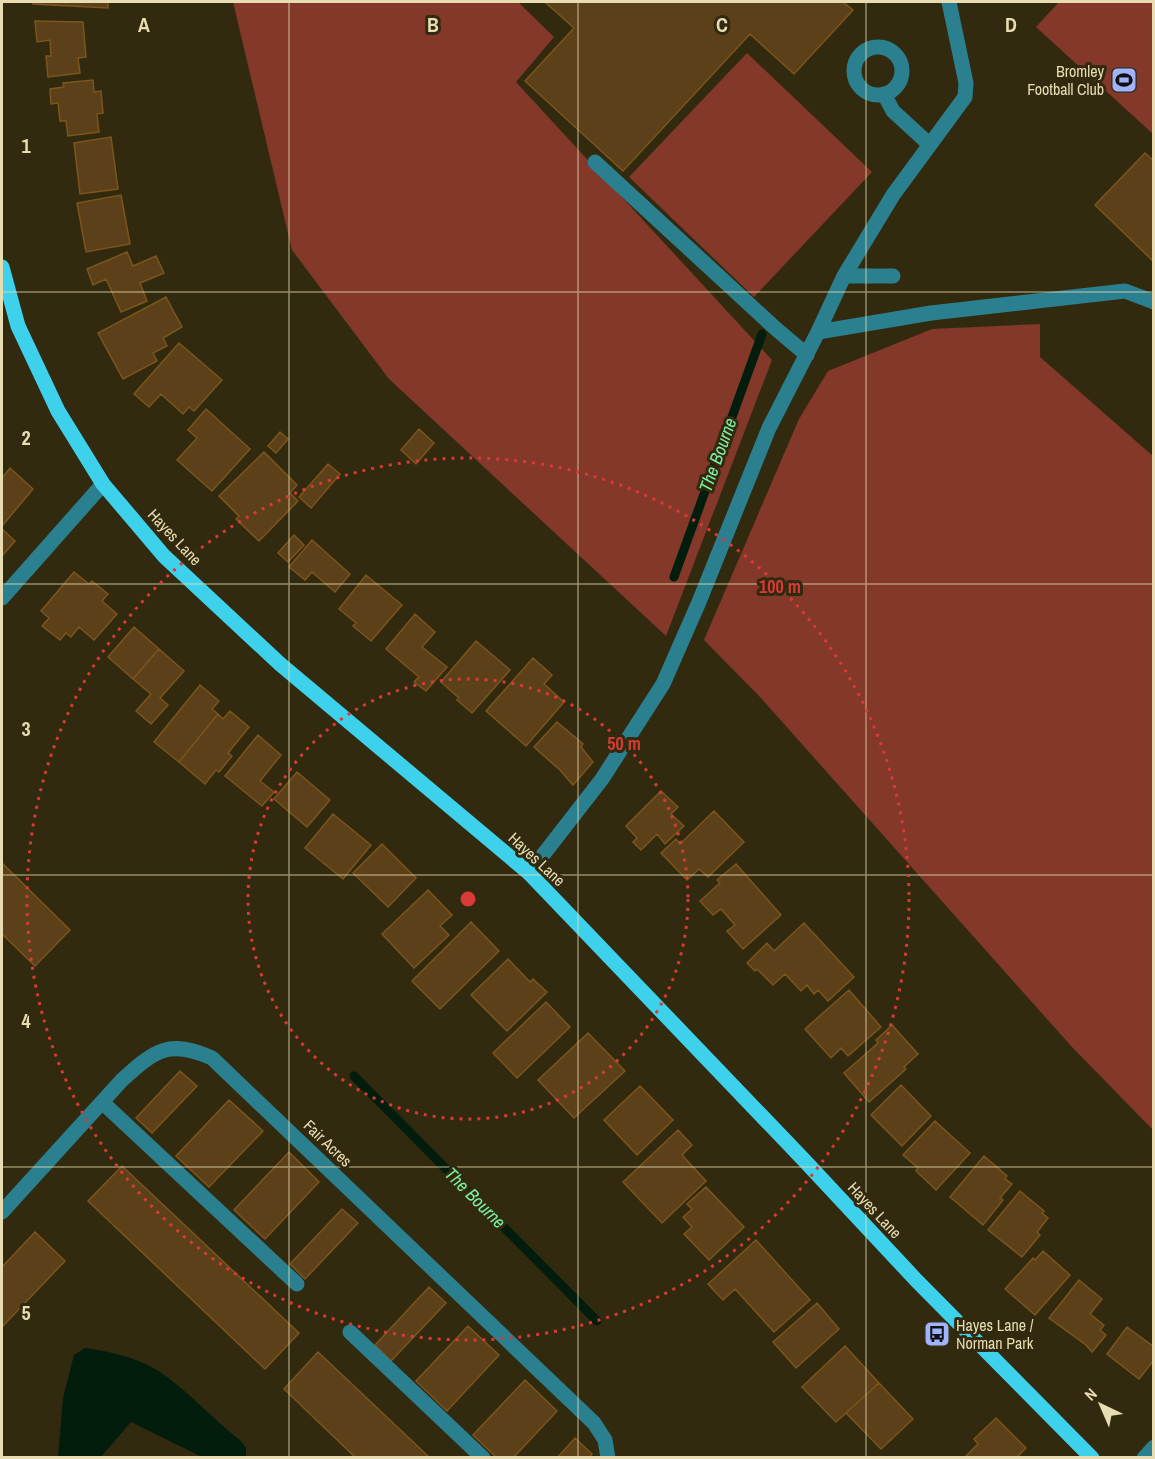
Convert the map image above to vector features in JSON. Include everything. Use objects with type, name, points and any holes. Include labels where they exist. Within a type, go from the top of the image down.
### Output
[{"type":"main road","name":"Hayes Lane","points":[[2,267],[18,326],[58,411],[103,484],[164,556],[280,664],[529,873],[916,1280],[1092,1458]]},
{"type":"street","points":[[529,873],[602,778],[663,684],[699,602],[769,428],[844,276],[893,195],[965,97],[966,83],[949,2]]},
{"type":"street","points":[[884,94],[893,111],[930,145]]},
{"type":"street","points":[[595,162],[807,355]]},
{"type":"street","points":[[844,276],[893,276]]},
{"type":"street","points":[[818,332],[932,313],[1125,291],[1154,302]]},
{"type":"street","points":[[2,598],[103,484]]},
{"type":"street","name":"Fair Acres","points":[[2,1212],[130,1072],[155,1052],[174,1048],[194,1050],[212,1058],[594,1423],[605,1440],[608,1458]]},
{"type":"street","points":[[102,1102],[297,1284]]},
{"type":"street","points":[[350,1332],[483,1458]]},
{"type":"street","points":[[1144,1458],[1154,1447]]},
{"type":"shaded area","points":[[233,2],[518,2],[554,37],[516,82],[772,360],[666,636],[389,379],[292,250]]},
{"type":"shaded area","name":"Bromley Football Club","points":[[1059,2],[1153,2],[1153,134],[1036,27]]},
{"type":"shaded area","points":[[747,53],[872,172],[754,297],[629,177]]},
{"type":"shaded area","points":[[1040,324],[1040,357],[1153,456],[1153,1130],[1072,1047],[759,696],[704,640],[799,419],[828,371],[932,329]]},
{"type":"shaded area","points":[[85,1348],[128,1357],[148,1365],[167,1377],[241,1441],[246,1448],[246,1457],[202,1457],[131,1422],[101,1457],[58,1457],[63,1398],[74,1355]]},
{"type":"building","points":[[34,2],[108,2],[108,8],[33,4]]},
{"type":"building","points":[[545,2],[843,2],[853,10],[794,74],[750,34],[623,171],[525,81],[574,28]]},
{"type":"building","points":[[35,21],[83,22],[86,57],[78,58],[80,73],[48,77],[46,56],[51,56],[50,40],[37,42]]},
{"type":"building","points":[[93,80],[94,92],[101,91],[103,113],[97,114],[99,132],[68,136],[66,121],[60,121],[58,103],[51,104],[50,89],[64,87],[63,83]]},
{"type":"building","points":[[111,137],[118,189],[80,194],[74,143]]},
{"type":"building","points":[[1145,153],[1154,161],[1154,262],[1095,205]]},
{"type":"building","points":[[121,195],[130,244],[86,252],[77,203]]},
{"type":"building","points":[[127,252],[133,266],[156,256],[164,273],[140,283],[147,301],[121,312],[106,279],[93,285],[87,269]]},
{"type":"building","points":[[166,297],[182,327],[163,338],[167,346],[153,353],[157,361],[123,379],[98,333]]},
{"type":"building","points":[[179,343],[222,380],[194,411],[189,407],[183,414],[161,394],[149,407],[134,394]]},
{"type":"building","points":[[206,409],[250,449],[212,491],[177,460],[197,438],[188,430]]},
{"type":"building","points":[[419,429],[434,443],[416,464],[401,450]]},
{"type":"building","points":[[280,432],[288,439],[276,453],[268,446]]},
{"type":"building","points":[[264,452],[297,485],[290,493],[298,501],[259,541],[236,519],[239,516],[219,496]]},
{"type":"building","points":[[328,464],[340,474],[311,508],[299,497]]},
{"type":"building","points":[[10,468],[33,489],[2,526],[2,478]]},
{"type":"building","points":[[2,529],[15,541],[2,556]]},
{"type":"building","points":[[294,535],[304,545],[288,562],[278,553]]},
{"type":"building","points":[[312,540],[350,574],[335,592],[312,572],[305,580],[289,567]]},
{"type":"building","points":[[74,572],[89,584],[92,581],[108,594],[102,601],[117,614],[94,640],[79,627],[71,637],[66,633],[60,640],[42,626],[49,618],[41,611]]},
{"type":"building","points":[[366,575],[402,605],[371,641],[353,626],[356,623],[339,609]]},
{"type":"building","points":[[415,614],[435,632],[422,647],[447,667],[426,691],[414,682],[419,677],[386,649]]},
{"type":"building","points":[[134,627],[159,649],[133,679],[108,657]]},
{"type":"building","points":[[476,641],[510,670],[472,713],[441,682]]},
{"type":"building","points":[[159,649],[184,671],[160,698],[168,705],[151,724],[136,711],[151,694],[133,679]]},
{"type":"building","points":[[533,658],[552,675],[544,684],[564,702],[526,746],[486,711]]},
{"type":"building","points":[[200,685],[219,701],[212,709],[218,714],[179,762],[154,742]]},
{"type":"building","points":[[230,711],[249,727],[228,753],[232,756],[205,784],[179,762],[218,714],[223,719]]},
{"type":"building","points":[[557,722],[583,744],[581,747],[593,762],[573,785],[534,747]]},
{"type":"building","points":[[258,735],[281,755],[260,781],[274,792],[262,806],[225,776]]},
{"type":"building","points":[[297,772],[330,800],[307,827],[274,799]]},
{"type":"building","points":[[661,791],[678,807],[671,814],[684,826],[665,844],[657,834],[641,850],[633,842],[637,838],[626,826]]},
{"type":"building","points":[[714,811],[744,842],[708,877],[699,869],[687,880],[661,853],[676,839],[680,844]]},
{"type":"building","points":[[333,814],[371,845],[343,879],[305,848]]},
{"type":"building","points":[[382,844],[416,878],[388,907],[353,873]]},
{"type":"building","points":[[2,863],[70,930],[35,966],[2,934]]},
{"type":"building","points":[[736,864],[781,915],[743,949],[727,931],[735,925],[721,909],[713,915],[700,901],[720,883],[717,880]]},
{"type":"building","points":[[428,890],[452,915],[440,926],[449,935],[414,968],[382,934]]},
{"type":"building","points":[[471,922],[499,951],[440,1009],[412,981]]},
{"type":"building","points":[[804,923],[854,977],[828,1001],[818,990],[814,994],[807,985],[801,991],[785,974],[773,985],[757,969],[755,971],[747,963],[767,943],[774,951]]},
{"type":"building","points":[[508,959],[530,982],[533,979],[547,992],[507,1031],[471,995]]},
{"type":"building","points":[[849,990],[881,1027],[848,1056],[841,1048],[831,1058],[805,1029]]},
{"type":"building","points":[[546,1002],[570,1027],[517,1078],[493,1053]]},
{"type":"building","points":[[892,1025],[918,1054],[904,1067],[906,1069],[869,1102],[844,1073],[878,1043],[876,1040]]},
{"type":"building","points":[[588,1033],[625,1071],[574,1118],[538,1080]]},
{"type":"building","points":[[180,1071],[197,1086],[152,1133],[136,1118]]},
{"type":"building","points":[[901,1085],[931,1116],[902,1146],[871,1115]]},
{"type":"building","points":[[640,1086],[673,1120],[637,1155],[604,1120]]},
{"type":"building","points":[[229,1100],[263,1131],[209,1187],[176,1156]]},
{"type":"building","points":[[935,1121],[970,1153],[936,1190],[916,1171],[918,1168],[903,1155]]},
{"type":"building","points":[[678,1130],[692,1145],[682,1155],[706,1181],[662,1223],[623,1182]]},
{"type":"building","points":[[289,1152],[319,1182],[265,1239],[234,1210]]},
{"type":"building","points":[[984,1156],[1007,1176],[1005,1179],[1012,1184],[1000,1198],[1003,1200],[983,1225],[950,1197]]},
{"type":"building","points":[[122,1166],[299,1333],[265,1369],[88,1201]]},
{"type":"building","points":[[706,1187],[744,1227],[709,1260],[684,1234],[692,1227],[683,1217],[692,1209],[687,1204]]},
{"type":"building","points":[[1020,1191],[1044,1211],[1042,1213],[1048,1218],[1037,1232],[1040,1235],[1022,1257],[988,1230]]},
{"type":"building","points":[[342,1209],[358,1223],[305,1279],[290,1264]]},
{"type":"building","points":[[35,1232],[65,1261],[2,1327],[2,1267]]},
{"type":"building","points":[[756,1240],[810,1300],[774,1332],[735,1289],[723,1300],[708,1284]]},
{"type":"building","points":[[1043,1251],[1070,1275],[1035,1315],[1005,1289],[1033,1258],[1035,1260]]},
{"type":"building","points":[[1079,1280],[1102,1299],[1090,1314],[1104,1325],[1100,1330],[1106,1335],[1092,1352],[1049,1318]]},
{"type":"building","points":[[429,1287],[446,1303],[391,1361],[375,1345]]},
{"type":"building","points":[[817,1303],[839,1329],[796,1368],[773,1342]]},
{"type":"building","points":[[468,1326],[499,1355],[447,1411],[416,1381]]},
{"type":"building","points":[[1127,1327],[1154,1347],[1154,1360],[1139,1379],[1107,1354]]},
{"type":"building","points":[[845,1346],[879,1383],[836,1422],[802,1387]]},
{"type":"building","points":[[318,1352],[430,1458],[356,1458],[284,1389]]},
{"type":"building","points":[[525,1380],[557,1411],[513,1458],[497,1458],[473,1435]]},
{"type":"building","points":[[879,1383],[913,1419],[881,1449],[846,1413]]},
{"type":"building","points":[[996,1418],[1026,1448],[1016,1458],[964,1458],[978,1444],[974,1439]]},
{"type":"building","points":[[575,1438],[592,1454],[589,1458],[557,1458]]},
{"type":"waterway","name":"The Bourne","points":[[674,577],[762,334]]},
{"type":"waterway","name":"The Bourne","points":[[354,1076],[597,1321]]},
{"type":"place","name":"Bromley Football Club","points":[[1124,80]]},
{"type":"place","name":"Hayes Lane / Norman Park","points":[[937,1334]]}]
